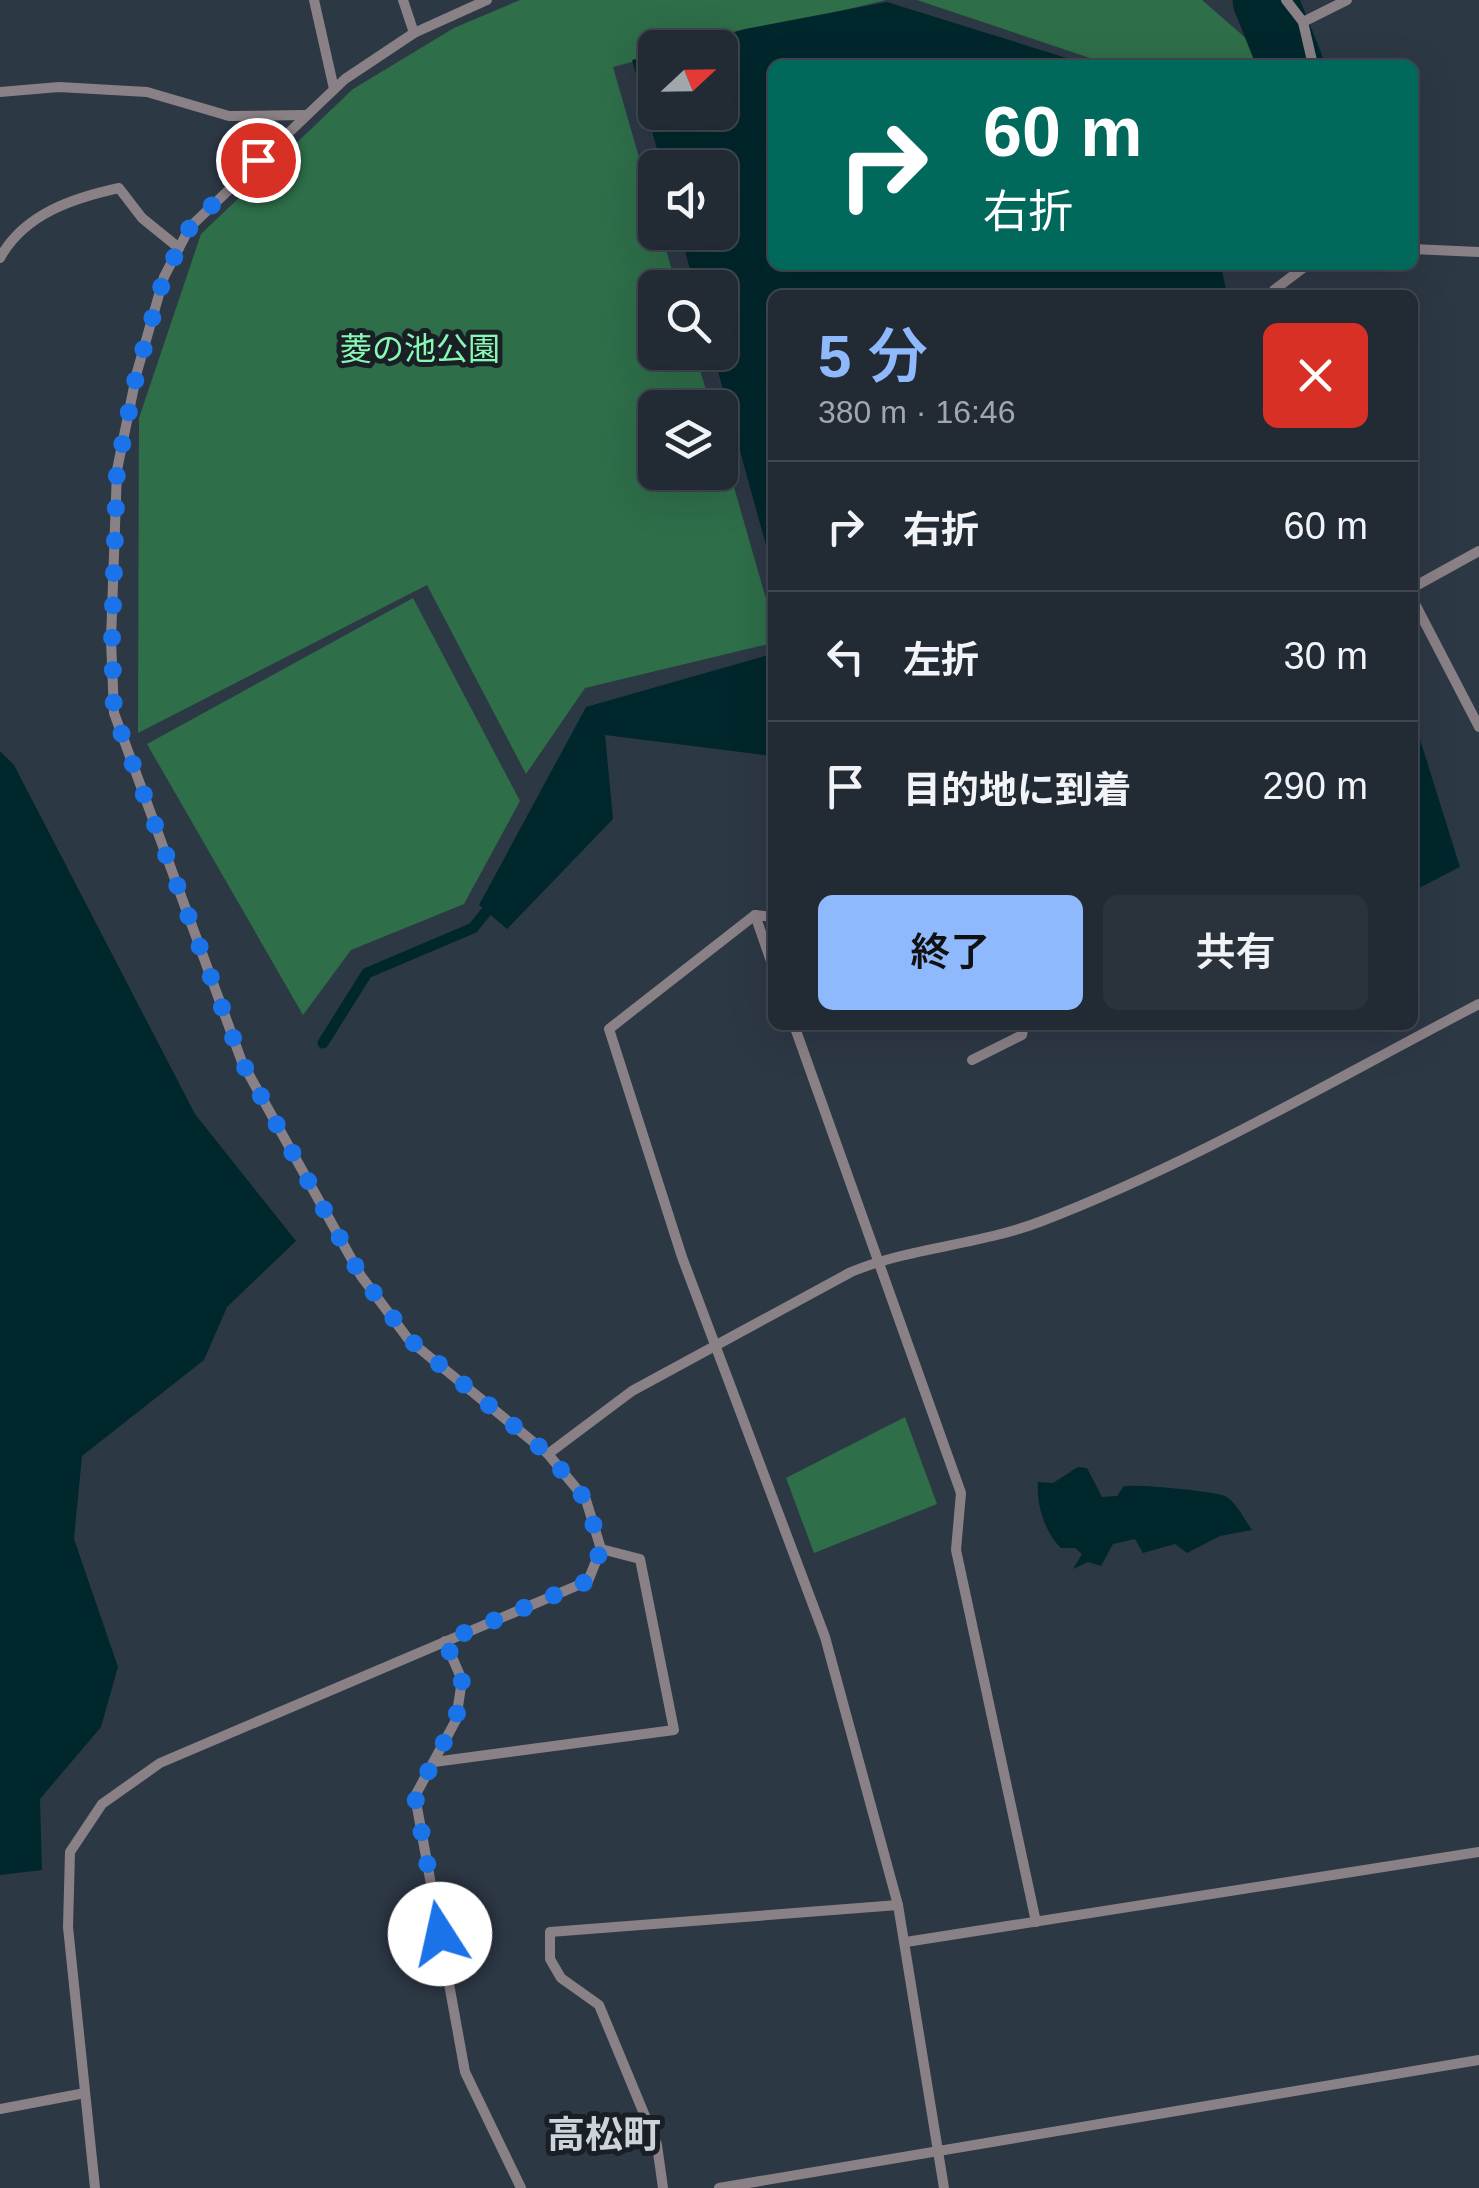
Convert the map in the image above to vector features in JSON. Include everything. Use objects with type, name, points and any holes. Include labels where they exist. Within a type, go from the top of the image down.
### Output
[{"type":"street","points":[[314,0],[334,89]]},
{"type":"street","points":[[403,0],[414,33]]},
{"type":"street","points":[[95,2188],[68,1927],[70,1852],[102,1804],[160,1763],[588,1581],[601,1549],[586,1500],[548,1454],[410,1340],[361,1276],[242,1062],[114,713],[117,470],[137,372],[164,277],[179,248],[190,227],[334,89],[414,33],[487,0]]},
{"type":"street","points":[[1286,0],[1303,22],[1312,60]]},
{"type":"street","points":[[1303,22],[1347,0]]},
{"type":"street","points":[[0,92],[59,87],[148,92],[230,116],[306,115]]},
{"type":"street","points":[[0,258],[9,241],[66,199],[119,188],[142,218],[179,248]]},
{"type":"street","points":[[1418,249],[1479,252]]},
{"type":"street","points":[[1274,290],[1300,270]]},
{"type":"street","points":[[1418,585],[1479,551]]},
{"type":"street","points":[[1418,610],[1479,727]]},
{"type":"street","points":[[755,915],[768,952]]},
{"type":"street","points":[[768,917],[755,915],[609,1029],[715,1345],[825,1637],[898,1904],[944,2188]]},
{"type":"street","points":[[548,1454],[632,1392],[877,1261],[943,1250],[1039,1223],[1147,1176],[1479,1004]]},
{"type":"street","points":[[796,1030],[961,1493],[956,1550],[1036,1922]]},
{"type":"street","points":[[972,1060],[1022,1035],[1023,1030]]},
{"type":"street","points":[[434,1762],[674,1730],[640,1560],[601,1549]]},
{"type":"street","points":[[445,1641],[462,1680],[456,1720],[415,1796],[465,2072],[521,2188]]},
{"type":"street","points":[[906,1942],[1479,1852]]},
{"type":"street","points":[[663,2188],[657,2146],[599,2005],[561,1978],[550,1959],[550,1932],[898,1904]]},
{"type":"street","points":[[718,2188],[937,2148],[1479,2060]]},
{"type":"street","points":[[0,2109],[85,2093]]},
{"type":"green space","name":"菱の池公園","points":[[520,0],[886,0],[738,35],[738,30],[638,30],[638,60],[613,67],[638,154],[638,250],[666,250],[672,270],[638,270],[638,370],[700,370],[706,390],[638,390],[638,490],[735,490],[768,606],[768,644],[585,688],[526,774],[427,585],[138,733],[139,418],[201,234],[353,89],[454,28]]},
{"type":"green space","points":[[917,0],[1202,0],[1256,47],[1260,60],[1096,60]]},
{"type":"green space","points":[[413,598],[520,801],[464,904],[351,950],[303,1015],[147,744]]},
{"type":"green space","points":[[905,1417],[937,1504],[814,1553],[786,1478]]},
{"type":"shaded area","points":[[887,2],[1073,60],[768,60],[768,270],[1222,270],[1226,290],[768,290],[768,552],[738,444],[738,390],[723,390],[718,370],[738,370],[738,270],[690,270],[685,250],[738,250],[738,150],[657,150],[652,130],[738,130],[738,31]]},
{"type":"shaded area","points":[[638,58],[638,81],[632,60]]},
{"type":"shaded area","points":[[768,655],[768,755],[605,735],[613,819],[507,929],[479,905],[586,707]]},
{"type":"shaded area","points":[[1418,733],[1460,867],[1418,888]]},
{"type":"shaded area","points":[[0,751],[14,765],[195,1114],[296,1241],[227,1307],[204,1360],[82,1456],[74,1539],[118,1667],[101,1727],[40,1799],[42,1870],[0,1875]]},
{"type":"shaded area","points":[[1078,1467],[1087,1468],[1102,1497],[1117,1496],[1124,1486],[1132,1486],[1194,1490],[1227,1497],[1252,1530],[1220,1536],[1187,1553],[1175,1544],[1143,1553],[1135,1539],[1113,1544],[1101,1566],[1088,1562],[1073,1569],[1082,1554],[1075,1548],[1061,1548],[1050,1534],[1040,1509],[1038,1482],[1053,1483]]},
{"type":"waterway","points":[[1265,0],[1289,60]]},
{"type":"waterway","points":[[323,1043],[367,973],[473,928],[494,902]]},
{"type":"district","name":"高松町","points":[[604,2135]]},
{"type":"route","points":[[258,160],[190,227],[164,277],[137,372],[117,470],[114,713],[242,1062],[361,1276],[410,1340],[478,1401],[548,1454],[586,1500],[601,1549],[588,1581],[445,1641],[462,1680],[456,1720],[415,1796],[440,1934]]}]
